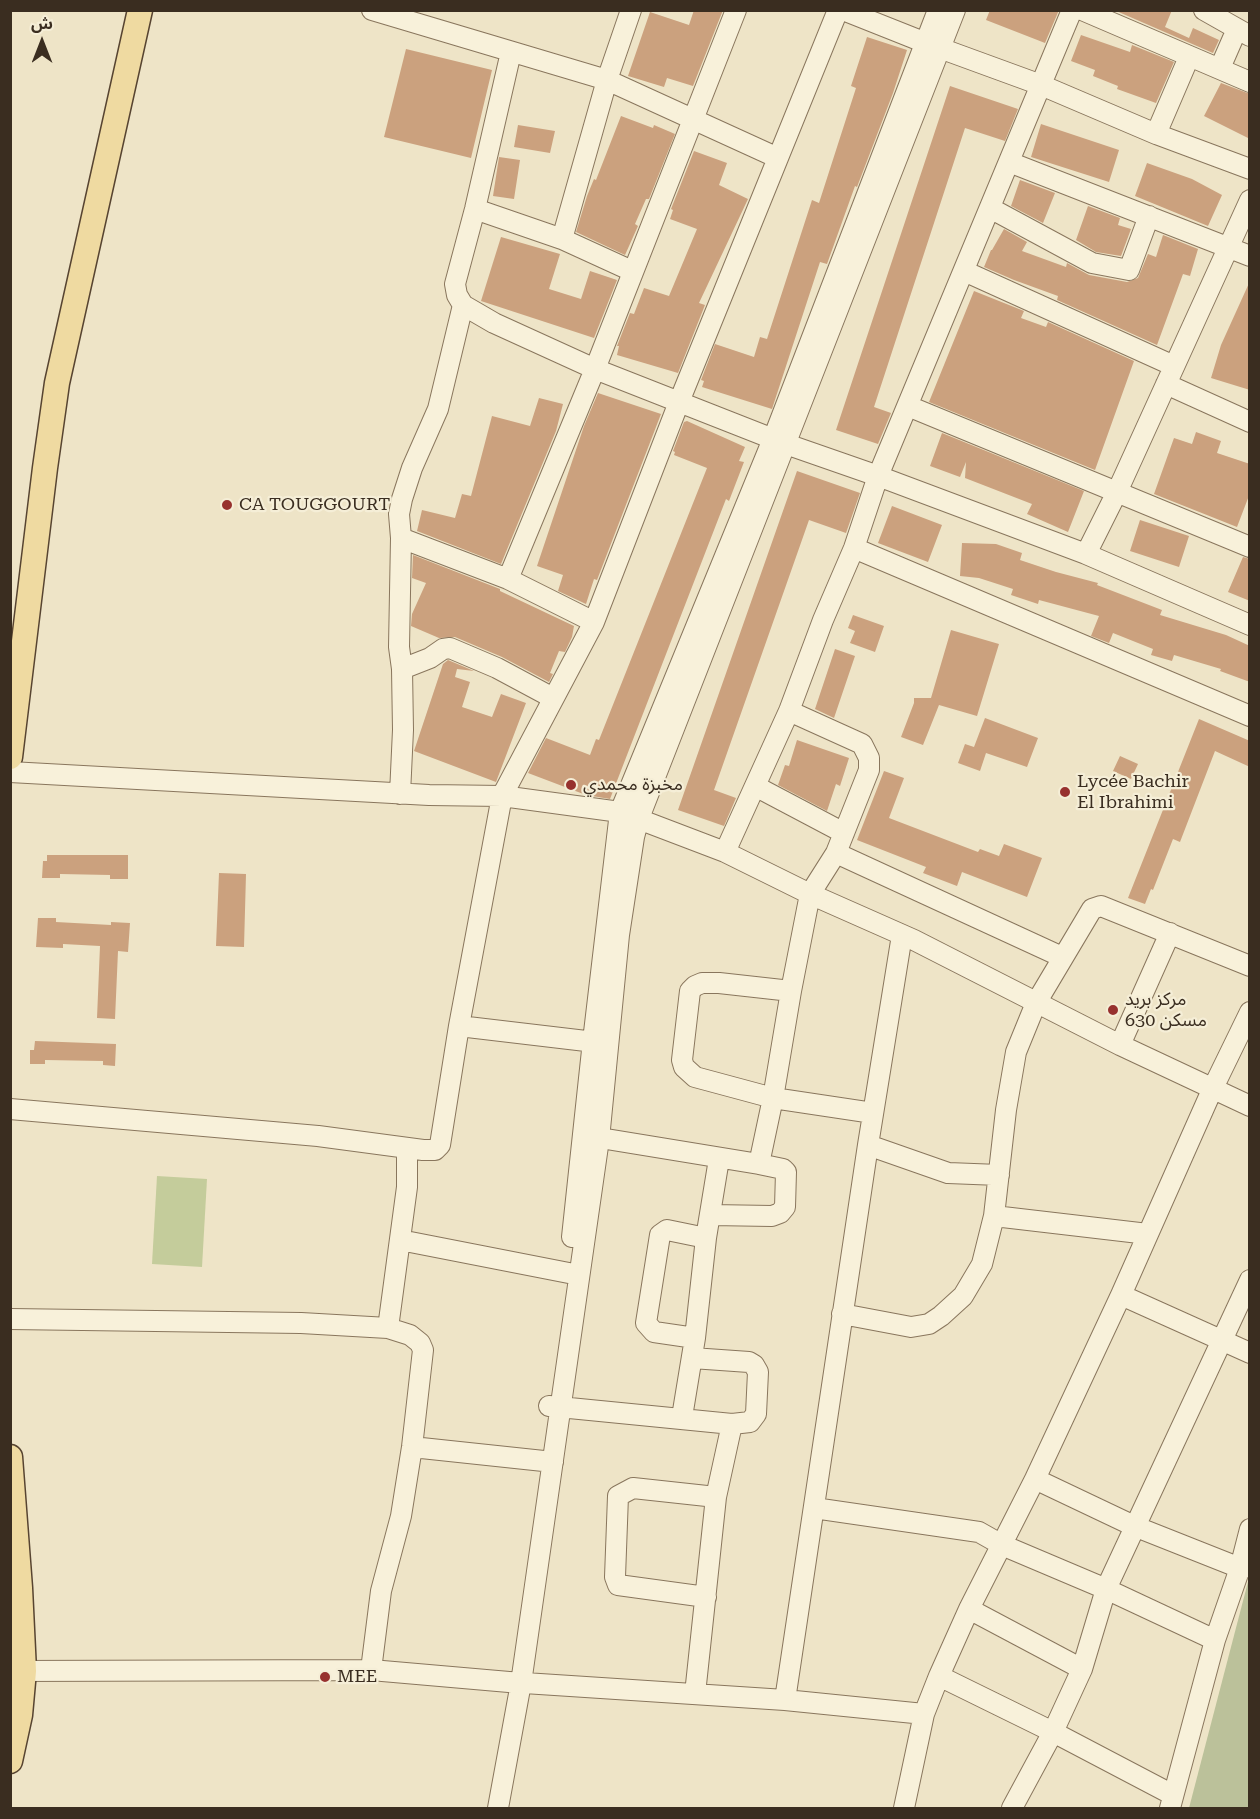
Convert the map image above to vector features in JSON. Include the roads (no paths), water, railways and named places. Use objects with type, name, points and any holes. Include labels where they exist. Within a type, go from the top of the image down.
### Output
[{"type":"main road","points":[[10,677],[52,359],[129,10]]},
{"type":"main road","points":[[10,757],[57,383],[140,10]]},
{"type":"main road","points":[[10,1457],[20,1715],[10,1761]]},
{"type":"main road","points":[[10,1640],[18,1671],[10,1700]]},
{"type":"street","points":[[372,10],[607,80],[778,158]]},
{"type":"street","points":[[562,239],[607,80],[632,10]]},
{"type":"street","points":[[508,579],[595,369],[736,10]]},
{"type":"street","points":[[10,1109],[318,1136],[407,1148],[437,1149],[441,1143],[459,1026],[502,796],[594,622],[679,402],[837,10]]},
{"type":"street","points":[[843,10],[1041,85],[1156,134],[1250,169]]},
{"type":"street","points":[[933,46],[938,10]]},
{"type":"street","points":[[498,1809],[574,1274],[601,1042],[634,837],[630,815],[779,442],[933,46],[955,10]]},
{"type":"street","points":[[725,852],[789,711],[823,620],[854,548],[879,476],[1072,10]]},
{"type":"street","points":[[1082,10],[1250,82]]},
{"type":"street","points":[[1209,12],[1243,32],[1220,68]]},
{"type":"street","points":[[512,51],[455,284],[457,295],[463,305],[475,314],[595,369],[779,442],[879,476],[1086,554],[1250,625]]},
{"type":"street","points":[[1156,134],[1189,57]]},
{"type":"street","points":[[1009,162],[1250,256]]},
{"type":"street","points":[[1086,554],[1117,492],[1227,246],[1250,200]]},
{"type":"street","points":[[990,208],[1092,263],[1130,270],[1149,216]]},
{"type":"street","points":[[475,209],[562,239],[632,272]]},
{"type":"street","points":[[964,271],[1174,366]]},
{"type":"street","points":[[400,794],[403,730],[398,606],[401,538],[399,514],[412,468],[438,409],[463,305]]},
{"type":"street","points":[[1166,384],[1250,422]]},
{"type":"street","points":[[908,406],[1250,547]]},
{"type":"street","points":[[401,538],[508,579],[594,622]]},
{"type":"street","points":[[854,548],[1250,716]]},
{"type":"street","points":[[402,669],[430,658],[443,649],[450,648],[497,668],[553,698]]},
{"type":"street","points":[[759,1164],[810,894],[836,853],[869,770],[866,751],[862,744],[789,711]]},
{"type":"street","points":[[10,772],[400,794],[502,796],[630,815],[725,852],[810,894],[902,935],[1120,1045],[1250,1106]]},
{"type":"street","points":[[755,786],[844,833]]},
{"type":"street","points":[[836,853],[1062,957]]},
{"type":"street","points":[[842,1314],[911,1327],[930,1324],[963,1296],[982,1264],[994,1216],[1006,1110],[1016,1052],[1036,1003],[1085,917],[1092,909],[1101,906],[1250,966]]},
{"type":"street","points":[[1120,1045],[1170,933]]},
{"type":"street","points":[[784,1700],[902,935]]},
{"type":"street","points":[[791,991],[719,982],[702,983],[695,986],[690,991],[682,1060],[684,1067],[695,1077],[773,1098],[873,1113]]},
{"type":"street","points":[[904,1809],[924,1714],[939,1676],[969,1609],[1035,1479],[1121,1295],[1212,1090],[1250,1012]]},
{"type":"street","points":[[459,1026],[601,1042]]},
{"type":"street","points":[[591,1137],[759,1164],[783,1169],[786,1172],[784,1210],[772,1216],[711,1215]]},
{"type":"street","points":[[868,1145],[948,1173],[999,1175]]},
{"type":"street","points":[[388,1328],[407,1187],[407,1148]]},
{"type":"street","points":[[682,1417],[694,1348],[706,1238],[719,1159]]},
{"type":"street","points":[[994,1216],[1148,1234]]},
{"type":"street","points":[[554,1407],[682,1417],[732,1424],[747,1423],[754,1418],[757,1368],[749,1362],[694,1348],[654,1332],[646,1323],[660,1235],[667,1230],[706,1238]]},
{"type":"street","points":[[400,1240],[574,1274]]},
{"type":"street","points":[[1011,1809],[1053,1732],[1082,1669],[1106,1589],[1250,1280]]},
{"type":"street","points":[[1121,1295],[1250,1353]]},
{"type":"street","points":[[10,1318],[301,1323],[388,1328],[410,1335],[422,1346],[412,1447],[401,1516],[381,1591],[372,1670]]},
{"type":"street","points":[[694,1694],[716,1497],[732,1424]]},
{"type":"street","points":[[412,1447],[547,1461]]},
{"type":"street","points":[[1035,1479],[1134,1526],[1245,1567]]},
{"type":"street","points":[[706,1597],[618,1585],[615,1577],[618,1496],[633,1488],[716,1497]]},
{"type":"street","points":[[814,1508],[972,1530],[1215,1640]]},
{"type":"street","points":[[939,1676],[1053,1732],[1172,1802],[1215,1640],[1245,1567],[1250,1529]]},
{"type":"street","points":[[969,1609],[1082,1669]]},
{"type":"street","points":[[18,1671],[372,1670],[515,1683],[784,1700],[924,1714]]},
{"type":"street","points":[[489,1809],[515,1683]]},
{"type":"place","name":"CA TOUGGOURT","points":[[227,505]]},
{"type":"place","name":"مخبزة محمدي","points":[[571,785]]},
{"type":"place","name":"Lycée Bachir El Ibrahimi","points":[[1065,792]]},
{"type":"place","name":"مركز بريد 630 مسكن","points":[[1113,1010]]},
{"type":"place","name":"MEE","points":[[325,1677]]}]
